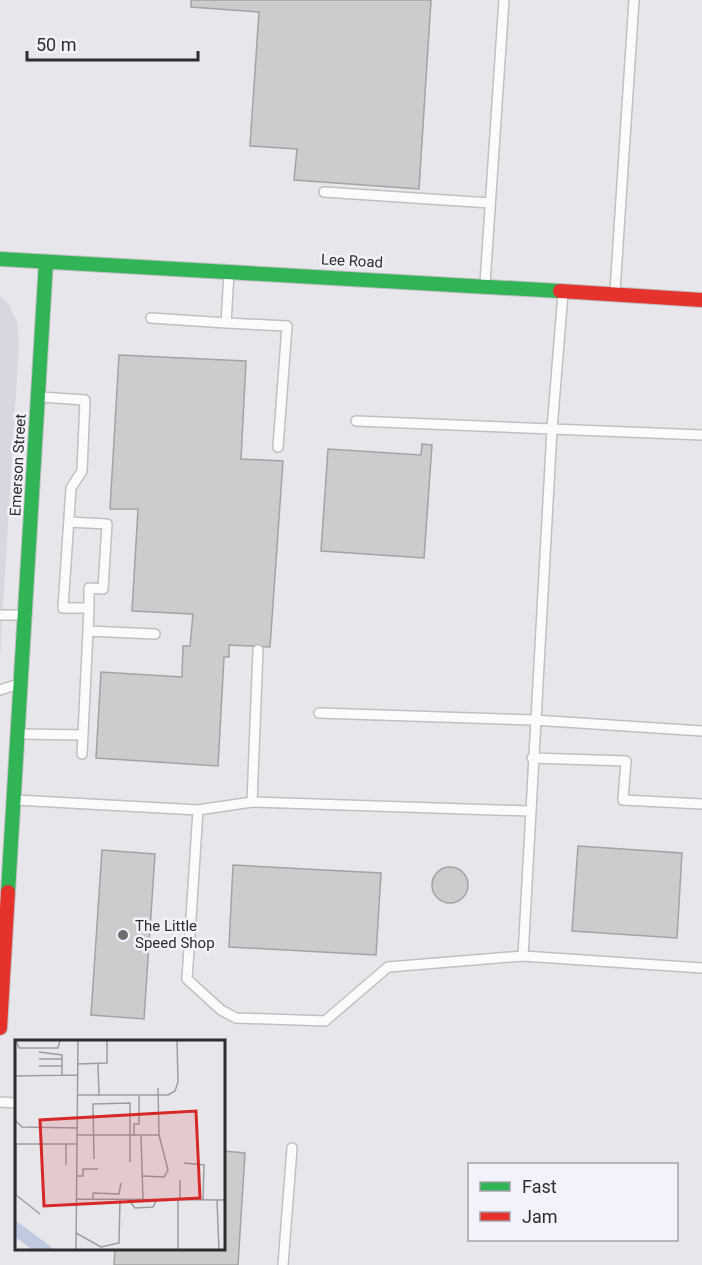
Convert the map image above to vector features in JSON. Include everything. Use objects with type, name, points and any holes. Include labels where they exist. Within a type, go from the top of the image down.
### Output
[{"type":"street","name":"Lee Road","points":[[0,259],[229,270],[702,300]]},
{"type":"street","name":"Emerson Street","points":[[0,1028],[3,914],[14,800],[46,262]]},
{"type":"lane","points":[[485,286],[504,0]]},
{"type":"lane","points":[[615,294],[634,0]]},
{"type":"lane","points":[[324,192],[490,203]]},
{"type":"lane","points":[[226,323],[229,270]]},
{"type":"lane","points":[[523,956],[534,720],[563,290]]},
{"type":"lane","points":[[152,318],[287,327],[278,447]]},
{"type":"lane","points":[[38,397],[85,400],[82,471],[71,488],[63,608],[89,608]]},
{"type":"lane","points":[[356,421],[702,435]]},
{"type":"lane","points":[[69,522],[107,524],[103,589],[89,588],[82,754]]},
{"type":"lane","points":[[0,615],[25,615]]},
{"type":"lane","points":[[88,630],[155,634]]},
{"type":"lane","points":[[252,802],[258,650]]},
{"type":"lane","points":[[0,690],[21,683]]},
{"type":"lane","points":[[320,713],[534,720],[702,731]]},
{"type":"lane","points":[[18,734],[83,735]]},
{"type":"lane","points":[[532,758],[626,761],[623,800],[702,804]]},
{"type":"lane","points":[[14,800],[198,810],[252,802],[529,811]]},
{"type":"lane","points":[[198,810],[187,979],[221,1010],[236,1018],[325,1021],[388,967],[523,956],[702,968]]},
{"type":"lane","points":[[0,1102],[15,1103]]},
{"type":"lane","points":[[283,1265],[292,1148]]},
{"type":"shaded area","points":[[0,296],[8,303],[17,321],[19,343],[0,658]]},
{"type":"building","points":[[191,0],[431,0],[419,189],[294,180],[297,149],[250,146],[259,12],[191,7]]},
{"type":"building","points":[[119,355],[246,361],[241,459],[283,461],[270,647],[229,645],[229,657],[224,657],[218,766],[96,758],[101,672],[182,677],[183,646],[190,646],[193,614],[132,611],[138,509],[110,509]]},
{"type":"building","points":[[422,444],[432,445],[424,558],[321,551],[328,449],[421,455]]},
{"type":"building","points":[[578,846],[682,853],[677,938],[572,931]]},
{"type":"building","name":"The Little Speed Shop","points":[[102,850],[155,854],[144,1019],[91,1015]]},
{"type":"building","points":[[233,865],[381,873],[376,955],[229,947]]},
{"type":"building","points":[[450,867],[462,873],[468,885],[462,897],[450,903],[438,897],[432,885],[438,873]]},
{"type":"building","points":[[225,1151],[245,1153],[238,1265],[114,1265],[115,1250],[225,1250]]},
{"type":"traffic: fast","points":[[0,259],[560,291]]},
{"type":"traffic: fast","points":[[8,892],[46,262]]},
{"type":"traffic: jam","points":[[560,291],[702,300]]},
{"type":"traffic: jam","points":[[0,1028],[8,892]]},
{"type":"place","name":"The Little Speed Shop","points":[[123,935]]}]
